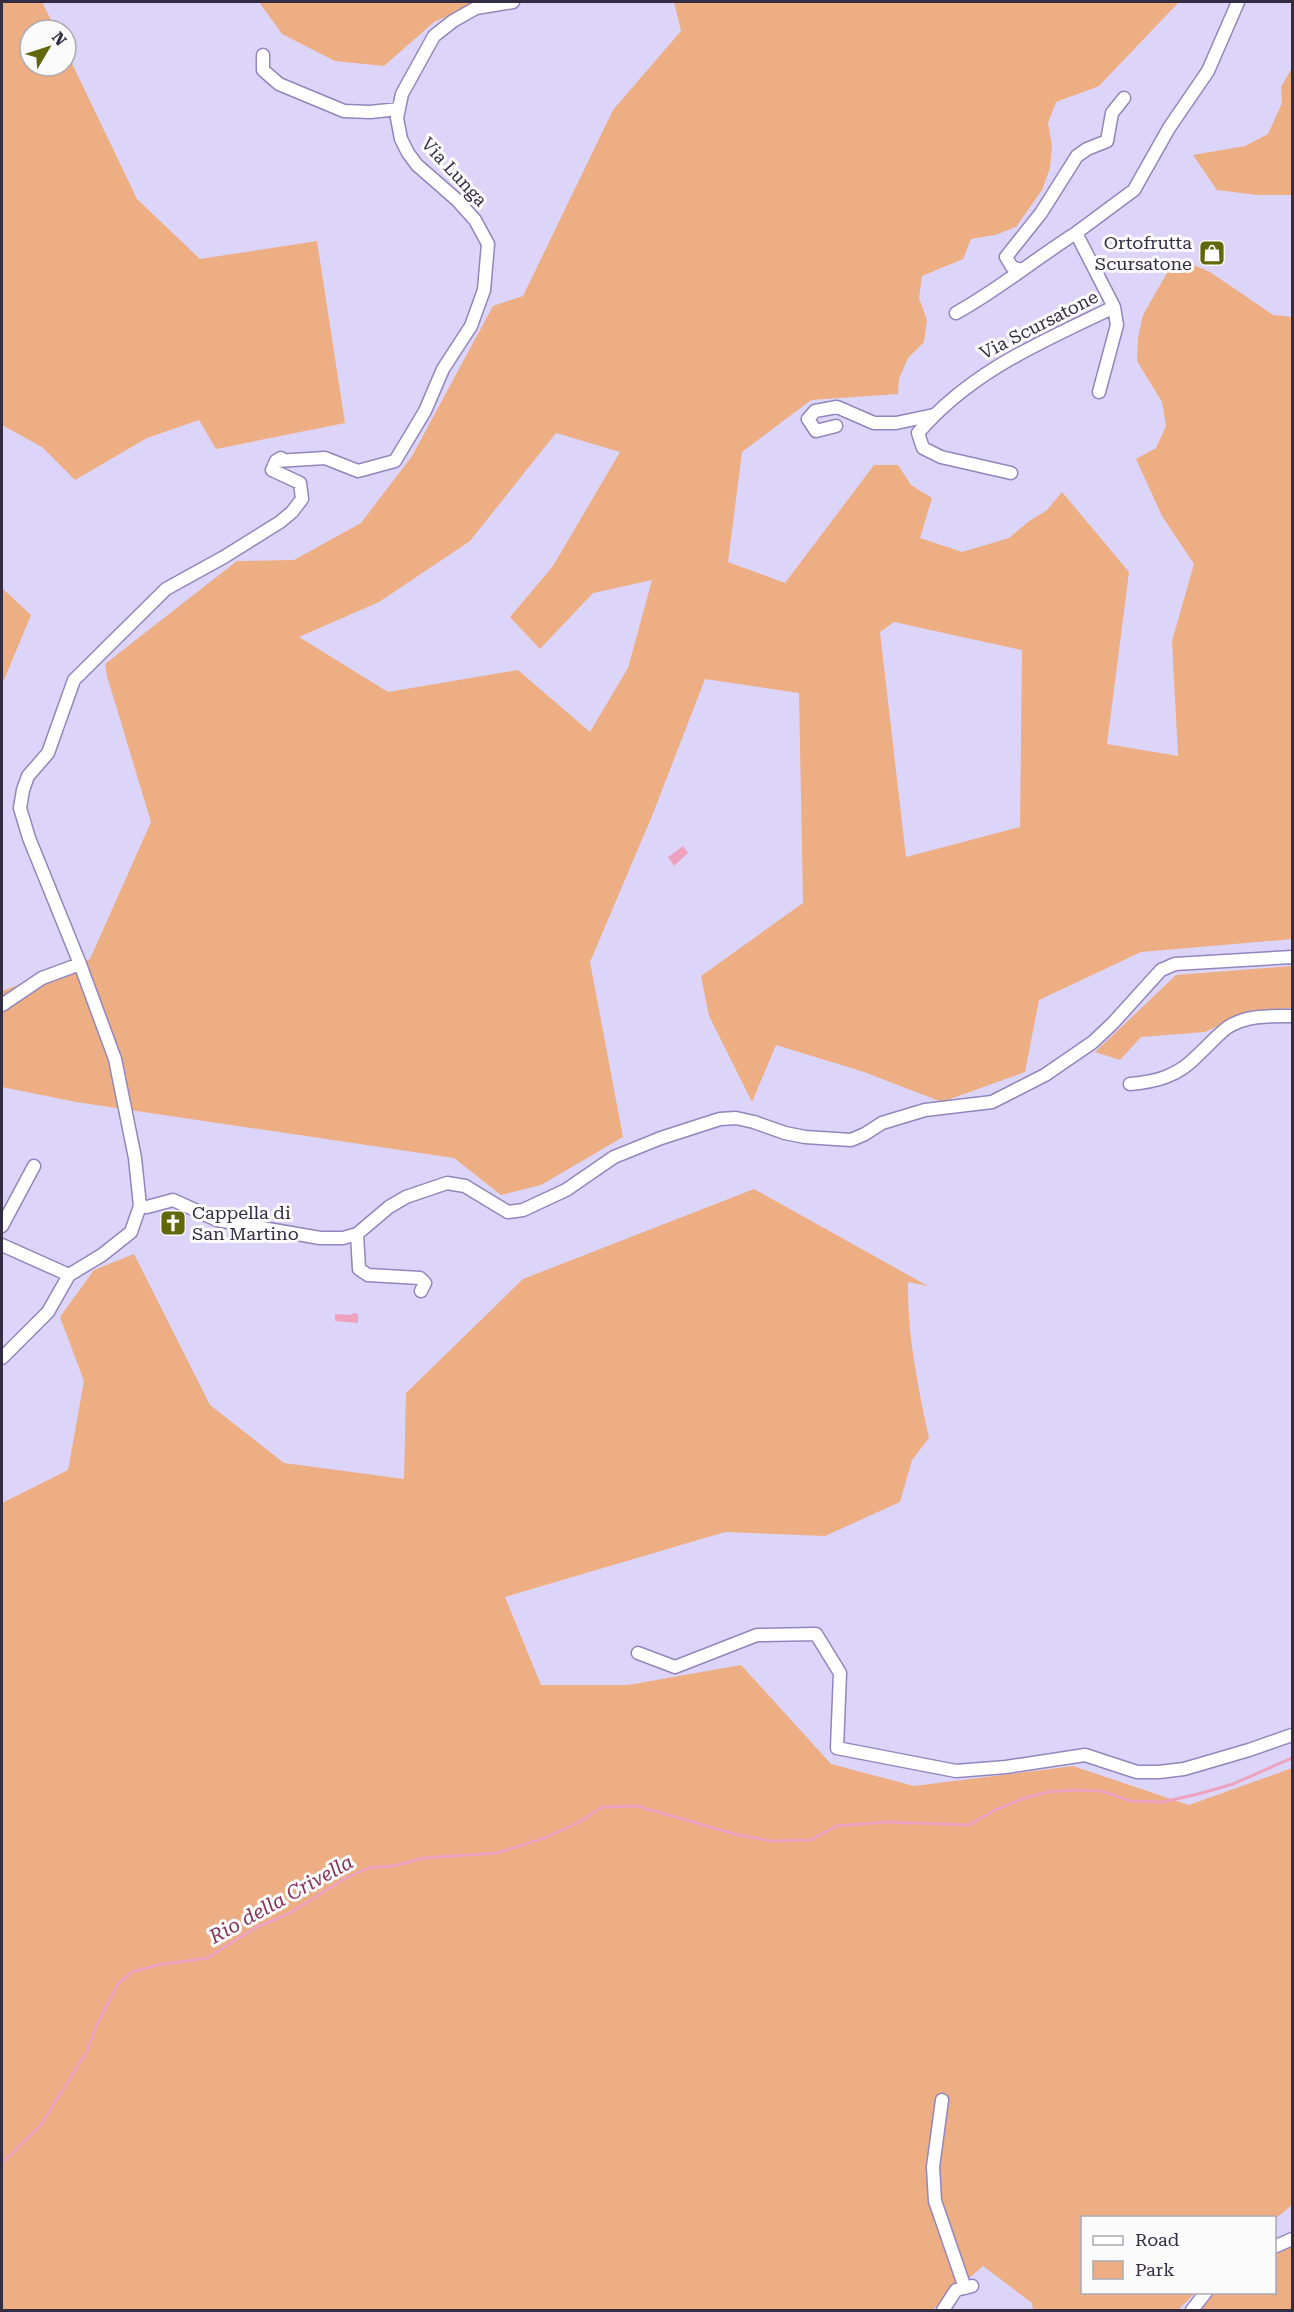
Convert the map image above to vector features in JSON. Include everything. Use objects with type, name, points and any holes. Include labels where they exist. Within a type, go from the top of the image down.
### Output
[{"type":"street","name":"Via Lunga","points":[[80,964],[29,838],[20,808],[28,776],[48,753],[74,680],[166,589],[251,541],[280,522],[297,506],[302,499],[300,483],[272,470],[279,459],[325,458],[358,471],[395,461],[425,411],[443,369],[471,326],[484,290],[488,244],[475,220],[457,200],[417,165],[408,153],[401,139],[397,118],[402,94],[434,36],[453,21],[476,8],[513,2]]},
{"type":"street","points":[[956,313],[985,297],[1134,190],[1169,128],[1208,71],[1238,2]]},
{"type":"street","points":[[263,55],[263,69],[279,84],[327,105],[344,111],[370,112],[399,109]]},
{"type":"street","points":[[1021,270],[1012,267],[1006,257],[1041,213],[1077,156],[1107,141],[1112,113],[1124,99]]},
{"type":"street","name":"Via Scursatone","points":[[1011,473],[941,457],[923,448],[918,434],[934,415],[982,375],[1038,342],[1114,307],[1076,233]]},
{"type":"street","points":[[1099,392],[1117,325],[1114,307]]},
{"type":"street","points":[[836,426],[816,431],[808,420],[814,411],[837,407],[874,423],[896,423],[934,415]]},
{"type":"street","points":[[140,1206],[147,1207],[173,1200],[217,1221],[320,1238],[343,1238],[357,1234],[389,1207],[406,1197],[447,1183],[465,1186],[508,1212],[523,1210],[566,1190],[614,1157],[661,1138],[720,1119],[736,1118],[805,1137],[851,1140],[882,1123],[925,1110],[992,1102],[1045,1075],[1093,1042],[1161,970],[1175,964],[1293,957]]},
{"type":"street","points":[[2,1005],[42,978],[80,964],[115,1059],[135,1158],[140,1206],[131,1232],[102,1255],[69,1275],[48,1312],[2,1358]]},
{"type":"street","points":[[1130,1084],[1151,1083],[1182,1070],[1229,1027],[1243,1021],[1262,1016],[1293,1016]]},
{"type":"street","points":[[2,1226],[34,1166]]},
{"type":"street","points":[[357,1234],[359,1269],[368,1275],[420,1278],[425,1283],[421,1291]]},
{"type":"street","points":[[2,1245],[69,1275]]},
{"type":"street","points":[[638,1653],[675,1667],[757,1635],[816,1634],[840,1673],[837,1748],[956,1771],[1006,1767],[1085,1755],[1137,1772],[1159,1772],[1195,1766],[1293,1734]]},
{"type":"street","points":[[942,2100],[933,2168],[934,2201],[969,2287],[956,2290],[943,2310]]},
{"type":"street","points":[[1276,2247],[1293,2240]]},
{"type":"street","points":[[1192,2310],[1204,2294]]},
{"type":"green space","points":[[2,2],[42,2],[50,18],[18,18],[18,78],[78,78],[78,76],[137,199],[200,259],[317,241],[345,423],[216,449],[199,420],[147,438],[75,480],[42,447],[2,425]]},
{"type":"green space","points":[[259,2],[479,2],[434,22],[384,66],[335,61],[282,34]]},
{"type":"green space","points":[[674,2],[1179,2],[1099,86],[1056,102],[1048,123],[1052,146],[1050,168],[1042,190],[1016,227],[995,235],[971,239],[963,259],[922,276],[919,298],[927,320],[924,342],[908,358],[899,379],[898,394],[811,400],[742,452],[728,562],[785,583],[874,465],[898,465],[911,485],[932,498],[920,538],[962,552],[1009,538],[1047,510],[1062,492],[1129,572],[1107,744],[1178,756],[1172,641],[1194,564],[1162,516],[1136,459],[1156,448],[1166,426],[1162,402],[1137,361],[1138,338],[1143,315],[1167,273],[1187,262],[1210,272],[1273,315],[1292,317],[1292,939],[1141,952],[1039,1000],[1025,1072],[942,1102],[864,1072],[776,1045],[752,1102],[709,1016],[701,976],[803,903],[799,693],[705,679],[652,816],[590,962],[623,1137],[541,1185],[501,1195],[454,1158],[76,1102],[2,1087],[2,991],[90,959],[151,822],[105,664],[237,561],[294,560],[361,523],[412,456],[493,306],[523,296],[613,110],[681,31]],"holes":[[[556,433],[620,452],[553,566],[510,617],[540,649],[593,593],[652,580],[628,668],[590,732],[518,670],[388,692],[299,637],[379,602],[470,541]],[[894,622],[1022,650],[1020,827],[906,857],[880,632]]]},
{"type":"green space","points":[[1292,68],[1292,195],[1257,195],[1217,190],[1193,155],[1245,146],[1268,134],[1282,103],[1281,87]]},
{"type":"green space","points":[[2,588],[31,615],[4,680],[2,679]]},
{"type":"green space","points":[[1292,966],[1292,1008],[1250,1011],[1205,1032],[1141,1037],[1120,1060],[1095,1052],[1176,975]]},
{"type":"green space","points":[[754,1189],[928,1286],[908,1282],[911,1341],[929,1438],[912,1460],[900,1502],[825,1536],[725,1532],[505,1597],[541,1685],[628,1685],[741,1665],[831,1764],[914,1786],[1073,1766],[1189,1805],[1292,1768],[1292,2205],[1276,2218],[1276,2216],[1081,2216],[1081,2294],[1194,2294],[1178,2310],[1033,2310],[1032,2303],[983,2266],[932,2310],[2,2310],[2,1503],[68,1470],[84,1381],[60,1317],[94,1270],[134,1254],[210,1405],[284,1463],[404,1479],[406,1393],[523,1279]]},
{"type":"green space","points":[[1292,2246],[1292,2310],[1199,2310],[1210,2294],[1276,2294],[1276,2252]]},
{"type":"shaded area","points":[[683,846],[688,853],[674,866],[668,857]]},
{"type":"shaded area","points":[[353,1313],[358,1314],[358,1323],[335,1321],[335,1314],[352,1315]]},
{"type":"waterway","name":"Rio della Crivella","points":[[2,2163],[40,2126],[86,2053],[96,2027],[118,1984],[132,1972],[157,1965],[207,1958],[255,1928],[290,1913],[344,1879],[368,1868],[393,1866],[424,1858],[497,1853],[547,1837],[579,1822],[602,1807],[637,1806],[738,1835],[772,1841],[811,1840],[836,1826],[887,1822],[969,1825],[993,1811],[1024,1798],[1048,1792],[1101,1791],[1131,1801],[1163,1802],[1233,1784],[1292,1758]]},
{"type":"place","name":"Ortofrutta Scursatone","points":[[1212,253]]},
{"type":"place","name":"Cappella di San Martino","points":[[173,1223]]}]
